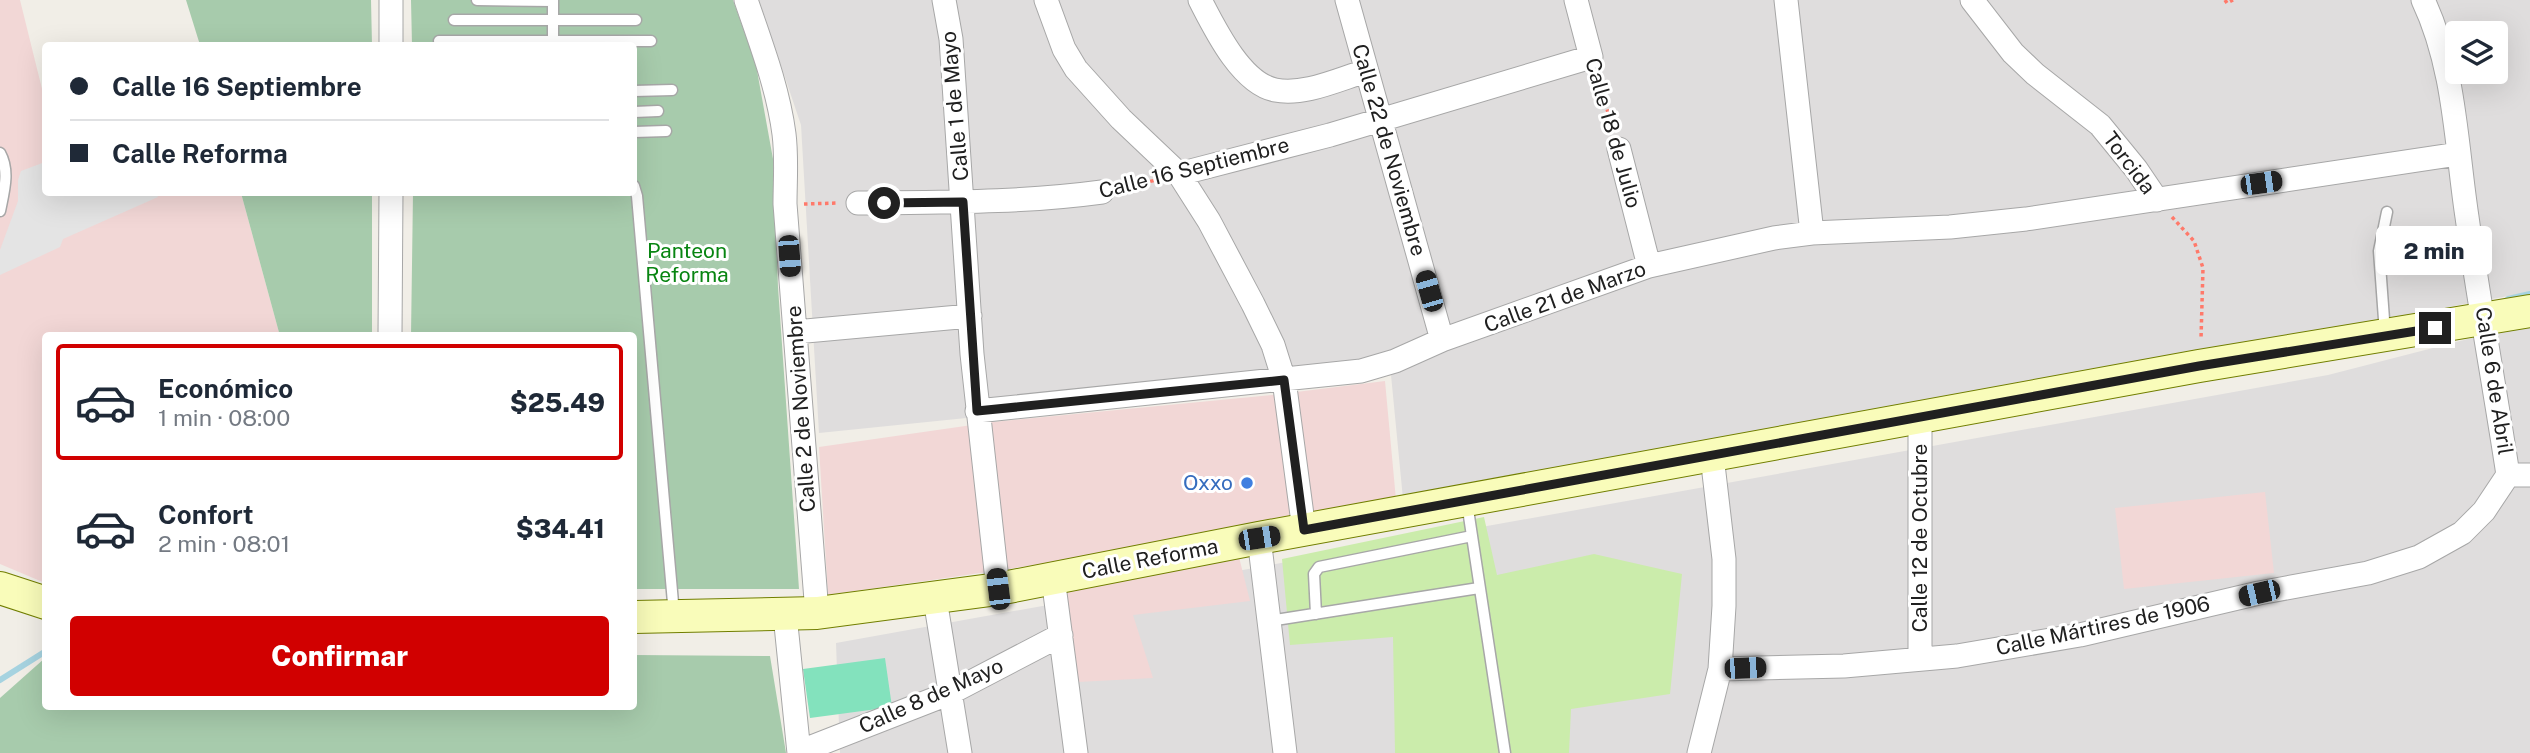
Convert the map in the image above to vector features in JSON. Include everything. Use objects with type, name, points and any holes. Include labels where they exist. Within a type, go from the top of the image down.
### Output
[{"type":"street","points":[[391,0],[391,42]]},
{"type":"street","name":"Calle 2 de Noviembre","points":[[746,0],[767,61],[780,107],[785,138],[785,204],[817,613]]},
{"type":"street","name":"Calle 1 de Mayo","points":[[944,0],[951,39],[977,411],[998,589]]},
{"type":"street","points":[[1046,0],[1064,49],[1076,69],[1113,110],[1179,174],[1236,269],[1273,345],[1284,380],[1304,530]]},
{"type":"street","points":[[1200,0],[1219,36],[1250,76],[1262,86],[1277,91],[1292,91],[1366,71]]},
{"type":"street","name":"Calle 22 de Noviembre","points":[[1347,0],[1443,340]]},
{"type":"street","name":"Calle 18 de Julio","points":[[1576,0],[1591,57]]},
{"type":"street","points":[[1786,0],[1812,233]]},
{"type":"street","name":"Torcida","points":[[1972,0],[2013,53],[2035,74],[2100,125],[2157,200]]},
{"type":"street","name":"Calle 6 de Abril","points":[[2423,0],[2441,43],[2446,66],[2485,320],[2519,475]]},
{"type":"street","name":"Calle 16 Septiembre","points":[[1179,174],[1381,120],[1591,57]]},
{"type":"street","name":"Calle 18 de Julio","points":[[1619,149],[1649,266]]},
{"type":"street","name":"Calle 21 de Marzo","points":[[977,411],[1361,371],[1395,361],[1443,340],[1649,266],[1774,238],[1812,233],[1950,227],[2087,211],[2458,154]]},
{"type":"street","name":"Calle 16 Septiembre","points":[[858,203],[963,202],[1067,197],[1102,192]]},
{"type":"street","points":[[390,332],[391,196]]},
{"type":"street","name":"Calle Reforma","points":[[637,617],[817,613],[998,589],[1259,538],[2199,366],[2530,311]]},
{"type":"street","points":[[795,332],[970,316]]},
{"type":"street","name":"Calle 12 de Octubre","points":[[1920,418],[1920,659]]},
{"type":"street","points":[[1699,753],[1720,669],[1724,606],[1724,559],[1712,456]]},
{"type":"street","name":"Calle Mártires de 1906","points":[[1720,669],[1844,666],[1957,656],[2080,635],[2259,593],[2368,573],[2419,557],[2462,533],[2519,475]]},
{"type":"street","points":[[1259,538],[1285,753]]},
{"type":"street","points":[[1053,578],[1076,753]]},
{"type":"street","points":[[0,588],[42,602]]},
{"type":"street","points":[[935,599],[960,753]]},
{"type":"street","points":[[785,615],[798,753]]},
{"type":"street","name":"Calle 8 de Mayo","points":[[798,753],[950,693],[1061,635]]},
{"type":"lane","points":[[477,0],[553,1],[553,42]]},
{"type":"lane","points":[[454,20],[636,20]]},
{"type":"lane","points":[[439,41],[496,42]]},
{"type":"lane","points":[[602,42],[650,41]]},
{"type":"lane","points":[[637,91],[672,90]]},
{"type":"lane","points":[[637,112],[658,111]]},
{"type":"lane","points":[[637,132],[666,131]]},
{"type":"lane","points":[[0,153],[5,161],[6,184],[0,211]]},
{"type":"lane","points":[[637,196],[674,617]]},
{"type":"lane","points":[[2386,336],[2378,251],[2387,212]]},
{"type":"lane","points":[[1466,500],[1505,753]]},
{"type":"lane","points":[[1315,614],[1314,573],[1319,567],[1472,536]]},
{"type":"lane","points":[[1269,621],[1479,588]]},
{"type":"path","points":[[2225,0],[2227,3],[2233,0]]},
{"type":"path","name":"Calle 18 de Julio","points":[[1591,57],[1619,149]]},
{"type":"path","name":"Calle 16 Septiembre","points":[[1102,192],[1138,186],[1179,174]]},
{"type":"path","name":"Torcida","points":[[2157,200],[2194,241],[2203,268],[2204,296],[2199,366]]},
{"type":"path","points":[[785,204],[858,203]]},
{"type":"shaded area","points":[[0,0],[20,0],[42,89],[42,196],[242,196],[279,332],[42,332],[42,582],[0,564]]},
{"type":"shaded area","points":[[759,0],[2530,0],[2530,292],[1403,499],[1391,375],[819,433],[801,125]]},
{"type":"shaded area","points":[[42,163],[42,196],[158,197],[63,239],[60,247],[0,275],[0,250],[18,201],[21,171]]},
{"type":"shaded area","points":[[2530,323],[2530,753],[840,753],[836,643],[2328,375]]},
{"type":"shaded area","points":[[1385,381],[1396,500],[1239,557],[1250,601],[1133,615],[1153,678],[1078,682],[1049,563],[828,595],[819,447],[993,422],[1272,395]]},
{"type":"shaded area","points":[[2265,492],[2274,573],[2124,589],[2115,508]]},
{"type":"green space","points":[[186,0],[371,0],[372,42],[199,42]]},
{"type":"green space","name":"Panteon Reforma","points":[[411,0],[733,0],[756,65],[773,159],[778,287],[799,589],[637,589],[637,332],[411,332],[413,196],[637,196],[637,42],[412,42]]},
{"type":"green space","points":[[242,196],[372,196],[372,332],[279,332]]},
{"type":"green space","points":[[1484,517],[1497,575],[1594,554],[1682,574],[1670,694],[1571,709],[1569,753],[1395,753],[1393,637],[1290,645],[1282,559]]},
{"type":"green space","points":[[637,655],[770,656],[786,753],[0,753],[0,698],[42,661],[42,710],[637,710]]},
{"type":"green space","points":[[885,658],[892,707],[810,718],[803,669]]},
{"type":"waterway","points":[[2508,299],[2530,294]]},
{"type":"waterway","points":[[0,680],[42,654]]},
{"type":"place","name":"Oxxo","points":[[1247,483]]},
{"type":"route","points":[[884,203],[963,202],[977,411],[1284,380],[1304,530],[2199,366],[2435,328]]}]
